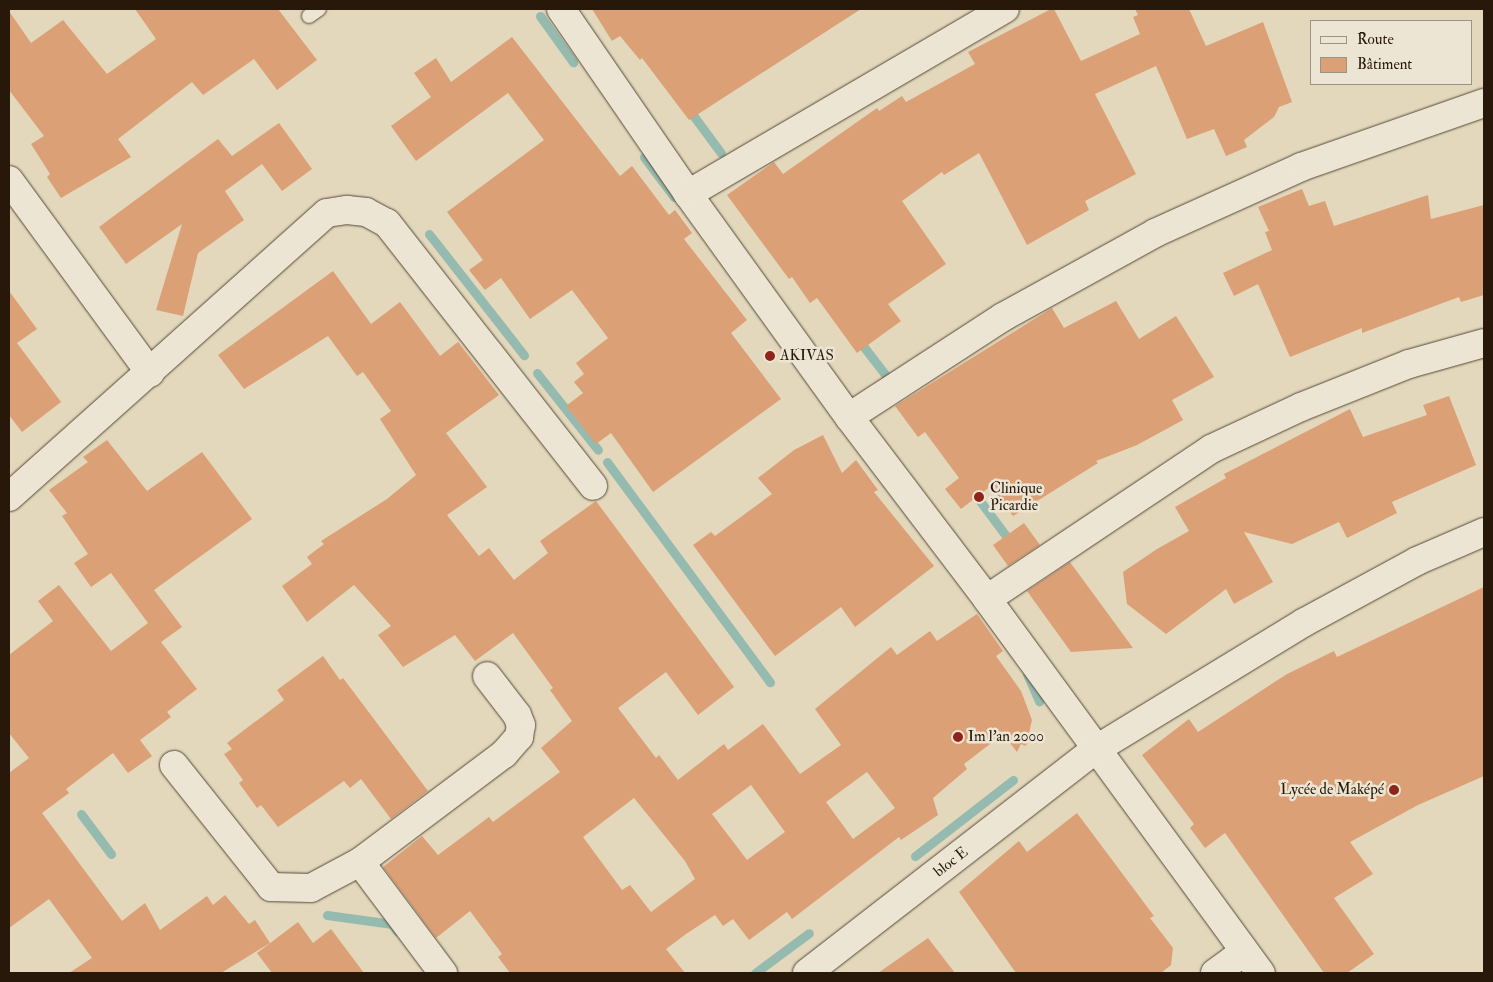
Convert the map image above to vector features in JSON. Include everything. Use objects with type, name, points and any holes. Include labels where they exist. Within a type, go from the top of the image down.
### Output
[{"type":"street","points":[[561,9],[688,194],[849,417],[987,598],[1096,750],[1261,973]]},
{"type":"street","points":[[688,194],[1006,9]]},
{"type":"street","points":[[849,417],[1003,317],[1155,233],[1300,167],[1484,103]]},
{"type":"street","points":[[9,180],[150,373]]},
{"type":"street","points":[[9,497],[327,213],[346,210],[366,212],[387,223],[593,486]]},
{"type":"street","points":[[987,598],[1211,448],[1301,406],[1400,368],[1484,344]]},
{"type":"street","name":"bloc E","points":[[807,973],[1096,750],[1303,623],[1417,562],[1484,532]]},
{"type":"street","points":[[174,765],[271,887],[311,888],[360,862],[504,754],[519,737],[521,725],[517,715],[487,676]]},
{"type":"street","points":[[360,862],[442,973]]},
{"type":"street","points":[[1215,973],[1244,952]]},
{"type":"building","points":[[135,9],[278,9],[317,60],[277,90],[254,59],[203,95],[192,82],[118,139],[131,157],[61,198],[47,177],[50,174],[31,144],[44,136],[9,90],[9,11],[31,43],[63,20],[107,74],[156,39]]},
{"type":"building","points":[[592,9],[861,9],[689,120],[642,58],[640,60],[620,36],[612,41]]},
{"type":"building","points":[[1054,9],[1081,61],[1140,34],[1133,17],[1138,15],[1135,9],[1189,9],[1206,46],[1263,22],[1292,102],[1279,107],[1274,117],[1244,140],[1247,147],[1226,156],[1214,129],[1187,139],[1156,66],[1095,94],[1136,174],[1085,201],[1089,210],[1027,245],[979,153],[944,175],[942,172],[902,201],[946,264],[888,304],[901,321],[857,353],[817,298],[810,303],[792,277],[789,279],[727,195],[774,162],[783,174],[877,108],[879,111],[902,96],[906,102],[975,64],[968,52]]},
{"type":"building","points":[[512,37],[620,176],[632,166],[669,215],[675,210],[692,233],[684,239],[747,320],[731,333],[781,399],[653,492],[611,433],[596,444],[566,406],[583,393],[574,382],[584,374],[576,363],[608,338],[572,290],[530,319],[501,278],[485,290],[469,270],[483,260],[447,212],[544,140],[508,93],[416,161],[391,126],[431,97],[414,73],[436,58],[451,82]]},
{"type":"building","points":[[279,123],[312,169],[282,191],[262,164],[225,191],[244,220],[198,253],[183,316],[156,310],[182,224],[126,264],[99,227],[218,139],[232,156]]},
{"type":"building","points":[[1302,189],[1309,206],[1325,201],[1334,226],[1428,195],[1431,219],[1484,205],[1484,295],[1461,302],[1459,297],[1362,333],[1362,328],[1290,357],[1258,284],[1234,296],[1223,273],[1272,250],[1265,232],[1269,231],[1258,207]]},
{"type":"building","points":[[333,271],[371,324],[400,302],[440,356],[458,342],[499,395],[446,433],[487,487],[447,515],[479,556],[489,548],[514,580],[548,553],[540,541],[596,501],[734,687],[698,715],[666,672],[618,708],[656,758],[659,755],[678,780],[724,744],[728,750],[763,724],[800,774],[841,745],[815,709],[891,647],[897,655],[930,631],[937,641],[977,614],[1003,651],[996,656],[1021,691],[1032,720],[1026,746],[1021,744],[1017,752],[1003,734],[964,764],[967,769],[933,798],[938,815],[901,840],[899,837],[792,919],[787,912],[749,940],[733,919],[723,926],[715,915],[686,934],[666,949],[685,973],[510,973],[498,957],[502,954],[470,911],[436,938],[383,867],[422,836],[438,855],[489,817],[493,822],[560,772],[541,748],[572,721],[550,690],[553,688],[513,633],[475,661],[455,635],[403,667],[378,635],[391,626],[354,585],[307,622],[282,586],[312,564],[307,557],[324,544],[321,541],[387,499],[416,475],[380,419],[391,411],[363,372],[357,376],[328,336],[244,389],[218,355]],"holes":[[[867,772],[895,808],[853,839],[826,802]],[[751,785],[785,832],[747,860],[712,814]],[[634,798],[685,861],[695,879],[651,912],[630,885],[622,890],[583,837]]]},
{"type":"building","points":[[9,291],[37,329],[17,343],[61,402],[22,432],[9,415]]},
{"type":"building","points":[[1116,301],[1139,339],[1176,316],[1214,377],[1172,400],[1183,420],[1137,445],[1096,461],[1098,463],[1013,516],[991,486],[961,509],[945,489],[959,478],[925,432],[918,437],[895,406],[1052,308],[1064,328]]},
{"type":"building","points":[[1449,396],[1476,465],[1392,502],[1397,513],[1347,538],[1339,522],[1292,544],[1244,532],[1273,582],[1234,604],[1226,589],[1166,634],[1127,604],[1123,572],[1157,549],[1189,531],[1175,507],[1226,478],[1224,474],[1350,409],[1363,437],[1427,415],[1423,405]]},
{"type":"building","points":[[823,435],[842,473],[856,460],[878,490],[874,492],[934,566],[855,627],[841,607],[775,656],[693,545],[711,532],[715,536],[772,494],[758,478],[794,450]]},
{"type":"building","points":[[107,440],[147,491],[202,452],[252,519],[154,590],[182,627],[161,642],[197,689],[167,712],[171,717],[140,740],[152,756],[128,773],[113,753],[66,789],[69,793],[42,813],[122,921],[145,903],[160,930],[207,896],[213,905],[225,895],[249,924],[255,920],[270,943],[221,973],[69,973],[92,958],[49,899],[9,928],[9,773],[29,758],[9,733],[9,655],[53,621],[38,601],[59,585],[111,651],[148,623],[111,573],[91,587],[74,563],[88,554],[62,516],[67,513],[49,490],[88,462],[83,457]]},
{"type":"building","points":[[1024,523],[1040,545],[1008,566],[993,545]]},
{"type":"building","points":[[1070,562],[1133,648],[1071,652],[1027,591]]},
{"type":"building","points":[[1484,587],[1484,776],[1418,805],[1350,842],[1373,874],[1334,898],[1374,954],[1347,973],[1324,973],[1225,833],[1205,848],[1190,828],[1194,824],[1142,755],[1189,719],[1198,732],[1287,674],[1334,651],[1337,657]]},
{"type":"building","points":[[323,656],[340,680],[343,678],[428,791],[391,819],[361,779],[350,788],[344,781],[278,827],[261,805],[257,808],[239,783],[243,780],[224,754],[232,749],[227,743],[284,700],[277,690]]},
{"type":"building","points":[[1077,813],[1154,916],[1150,918],[1173,948],[1171,965],[1161,973],[1016,973],[959,892],[1019,841],[1027,852]]},
{"type":"building","points":[[298,922],[313,943],[331,929],[364,973],[272,973],[257,953]]},
{"type":"building","points":[[928,938],[955,973],[878,973]]},
{"type":"waterway","points":[[540,16],[573,62]]},
{"type":"waterway","points":[[687,107],[721,153]]},
{"type":"waterway","points":[[644,157],[674,197]]},
{"type":"waterway","points":[[429,234],[524,355]]},
{"type":"waterway","points":[[857,338],[894,386]]},
{"type":"waterway","points":[[537,373],[598,450]]},
{"type":"waterway","points":[[607,462],[770,682]]},
{"type":"waterway","points":[[977,497],[1012,544]]},
{"type":"waterway","points":[[1027,674],[1039,701]]},
{"type":"waterway","points":[[915,856],[1013,780]]},
{"type":"waterway","points":[[81,814],[111,854]]},
{"type":"waterway","points":[[327,915],[392,924],[397,931]]},
{"type":"waterway","points":[[755,973],[809,933]]},
{"type":"place","name":"AKIVAS","points":[[770,356]]},
{"type":"place","name":"Clinique Picardie","points":[[979,497]]},
{"type":"place","name":"Im l'an 2000","points":[[958,737]]},
{"type":"place","name":"Lycée de Maképé","points":[[1394,790]]}]
